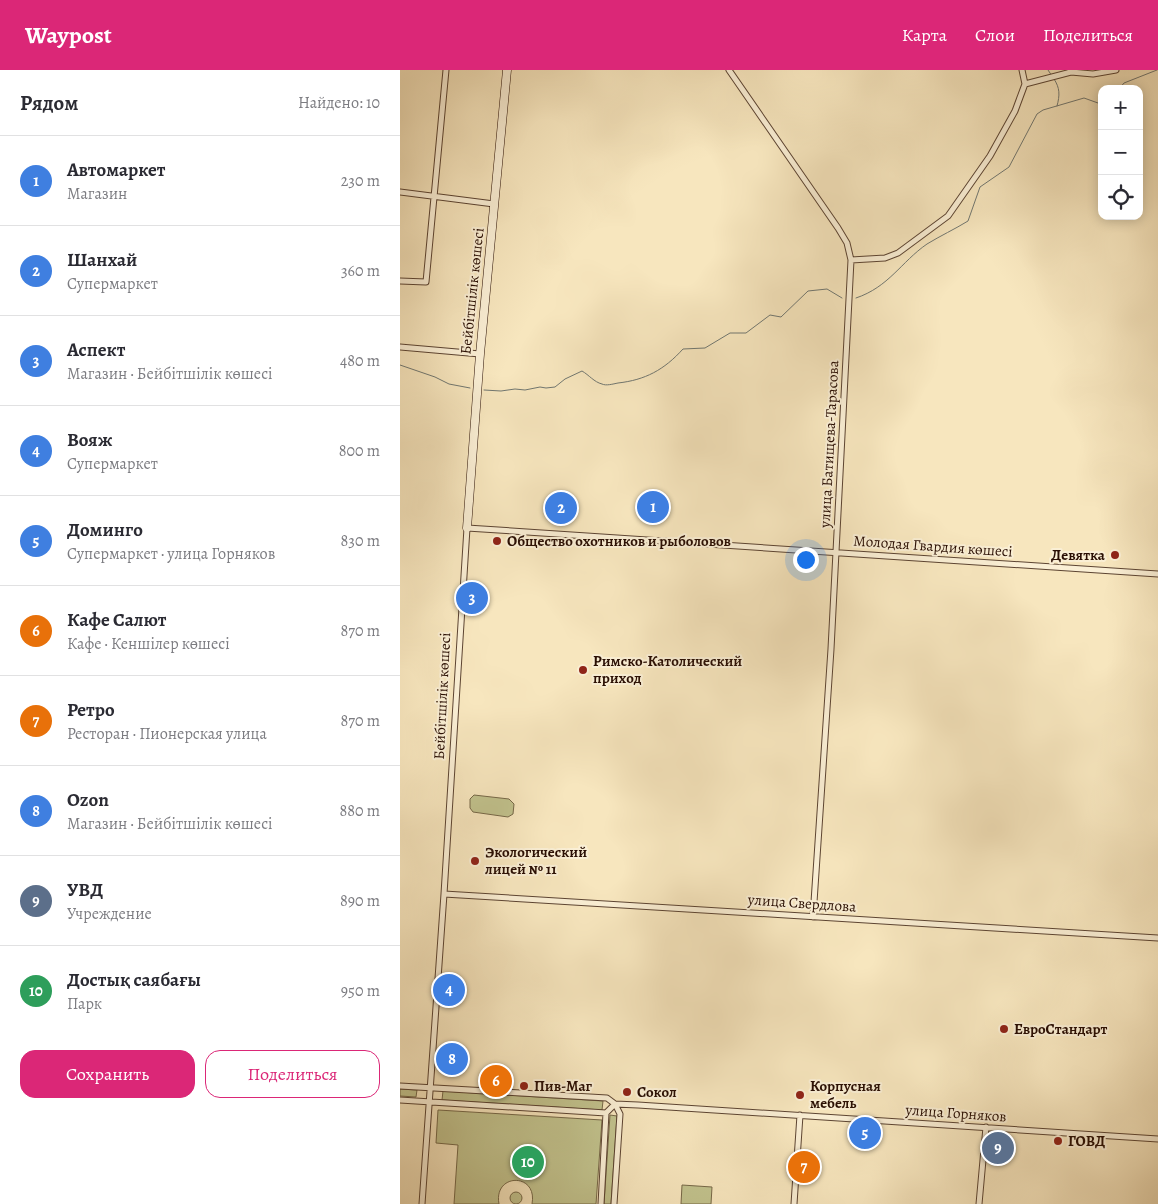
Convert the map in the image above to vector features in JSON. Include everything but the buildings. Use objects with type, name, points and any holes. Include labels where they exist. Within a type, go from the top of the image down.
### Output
[{"type":"street","points":[[400,281],[426,282],[446,70]]},
{"type":"street","name":"Бейбітшілік көшесі","points":[[422,1204],[444,894],[466,528],[506,70]]},
{"type":"street","name":"улица Батищева-Тарасова","points":[[729,70],[838,228],[847,243],[851,260],[831,649],[813,917]]},
{"type":"street","points":[[851,260],[885,258],[898,253],[948,216],[990,156],[1015,111],[1026,84],[1022,70]]},
{"type":"street","points":[[1026,84],[1070,71],[1093,74],[1116,70]]},
{"type":"street","points":[[400,192],[494,204]]},
{"type":"street","points":[[400,347],[480,354]]},
{"type":"street","name":"Молодая Гвардия көшесі","points":[[466,528],[1158,574]]},
{"type":"street","name":"улица Свердлова","points":[[444,894],[1158,938]]},
{"type":"street","name":"улица Горняков","points":[[400,1086],[607,1098],[615,1104],[1158,1139]]},
{"type":"street","points":[[400,1100],[606,1113]]},
{"type":"street","points":[[600,1204],[606,1113],[615,1104],[620,1114],[614,1204]]},
{"type":"street","points":[[794,1204],[800,1115]]},
{"type":"street","points":[[980,1204],[986,1127]]},
{"type":"green space","points":[[474,795],[509,799],[514,804],[513,814],[508,817],[473,812],[470,808],[470,799]]},
{"type":"green space","points":[[400,1089],[417,1090],[416,1097],[400,1096]]},
{"type":"green space","points":[[443,1091],[603,1101],[602,1110],[442,1100]]},
{"type":"green space","points":[[438,1110],[602,1120],[596,1204],[532,1204],[532,1194],[529,1186],[516,1180],[502,1186],[499,1194],[499,1204],[454,1204],[458,1145],[436,1143]]},
{"type":"green space","points":[[610,1115],[617,1116],[611,1204],[604,1204]]},
{"type":"green space","points":[[682,1185],[712,1187],[711,1204],[681,1204]]},
{"type":"green space","points":[[518,1192],[521,1193],[521,1203],[514,1204],[511,1203],[510,1196],[511,1193]]},
{"type":"waterway","points":[[1048,70],[1052,76]]},
{"type":"waterway","points":[[1122,85],[1157,70]]},
{"type":"waterway","points":[[1054,79],[1059,92],[1057,106]]},
{"type":"waterway","points":[[856,298],[886,281],[927,244],[968,221],[980,187],[1009,167],[1037,114],[1043,110],[1084,98],[1098,103]]},
{"type":"waterway","points":[[484,390],[525,390],[555,387],[565,379],[582,371],[596,382],[604,385],[628,382],[654,373],[669,363],[683,349],[705,348],[730,333],[746,333],[770,315],[781,317],[808,291],[827,289],[842,298]]},
{"type":"waterway","points":[[400,365],[449,384],[470,388]]},
{"type":"place","name":"Автомаркет","points":[[653,507]]},
{"type":"place","name":"Шанхай","points":[[561,508]]},
{"type":"place","name":"Общество охотников и рыболовов","points":[[497,541]]},
{"type":"place","name":"Девятка","points":[[1115,555]]},
{"type":"place","name":"Аспект","points":[[472,598]]},
{"type":"place","name":"Римско-Католический приход","points":[[583,670]]},
{"type":"place","name":"Экологический лицей № 11","points":[[475,861]]},
{"type":"place","name":"Вояж","points":[[449,990]]},
{"type":"place","name":"ЕвроСтандарт","points":[[1004,1029]]},
{"type":"place","name":"Ozon","points":[[452,1059]]},
{"type":"place","name":"Кафе Салют","points":[[496,1081]]},
{"type":"place","name":"Пив-Маг","points":[[524,1086]]},
{"type":"place","name":"Сокол","points":[[627,1092]]},
{"type":"place","name":"Корпусная мебель","points":[[800,1095]]},
{"type":"place","name":"Доминго","points":[[865,1133]]},
{"type":"place","name":"ГОВД","points":[[1058,1141]]},
{"type":"place","name":"УВД","points":[[998,1148]]},
{"type":"place","name":"Достық саябағы","points":[[528,1162]]},
{"type":"place","name":"Ретро","points":[[804,1167]]}]
